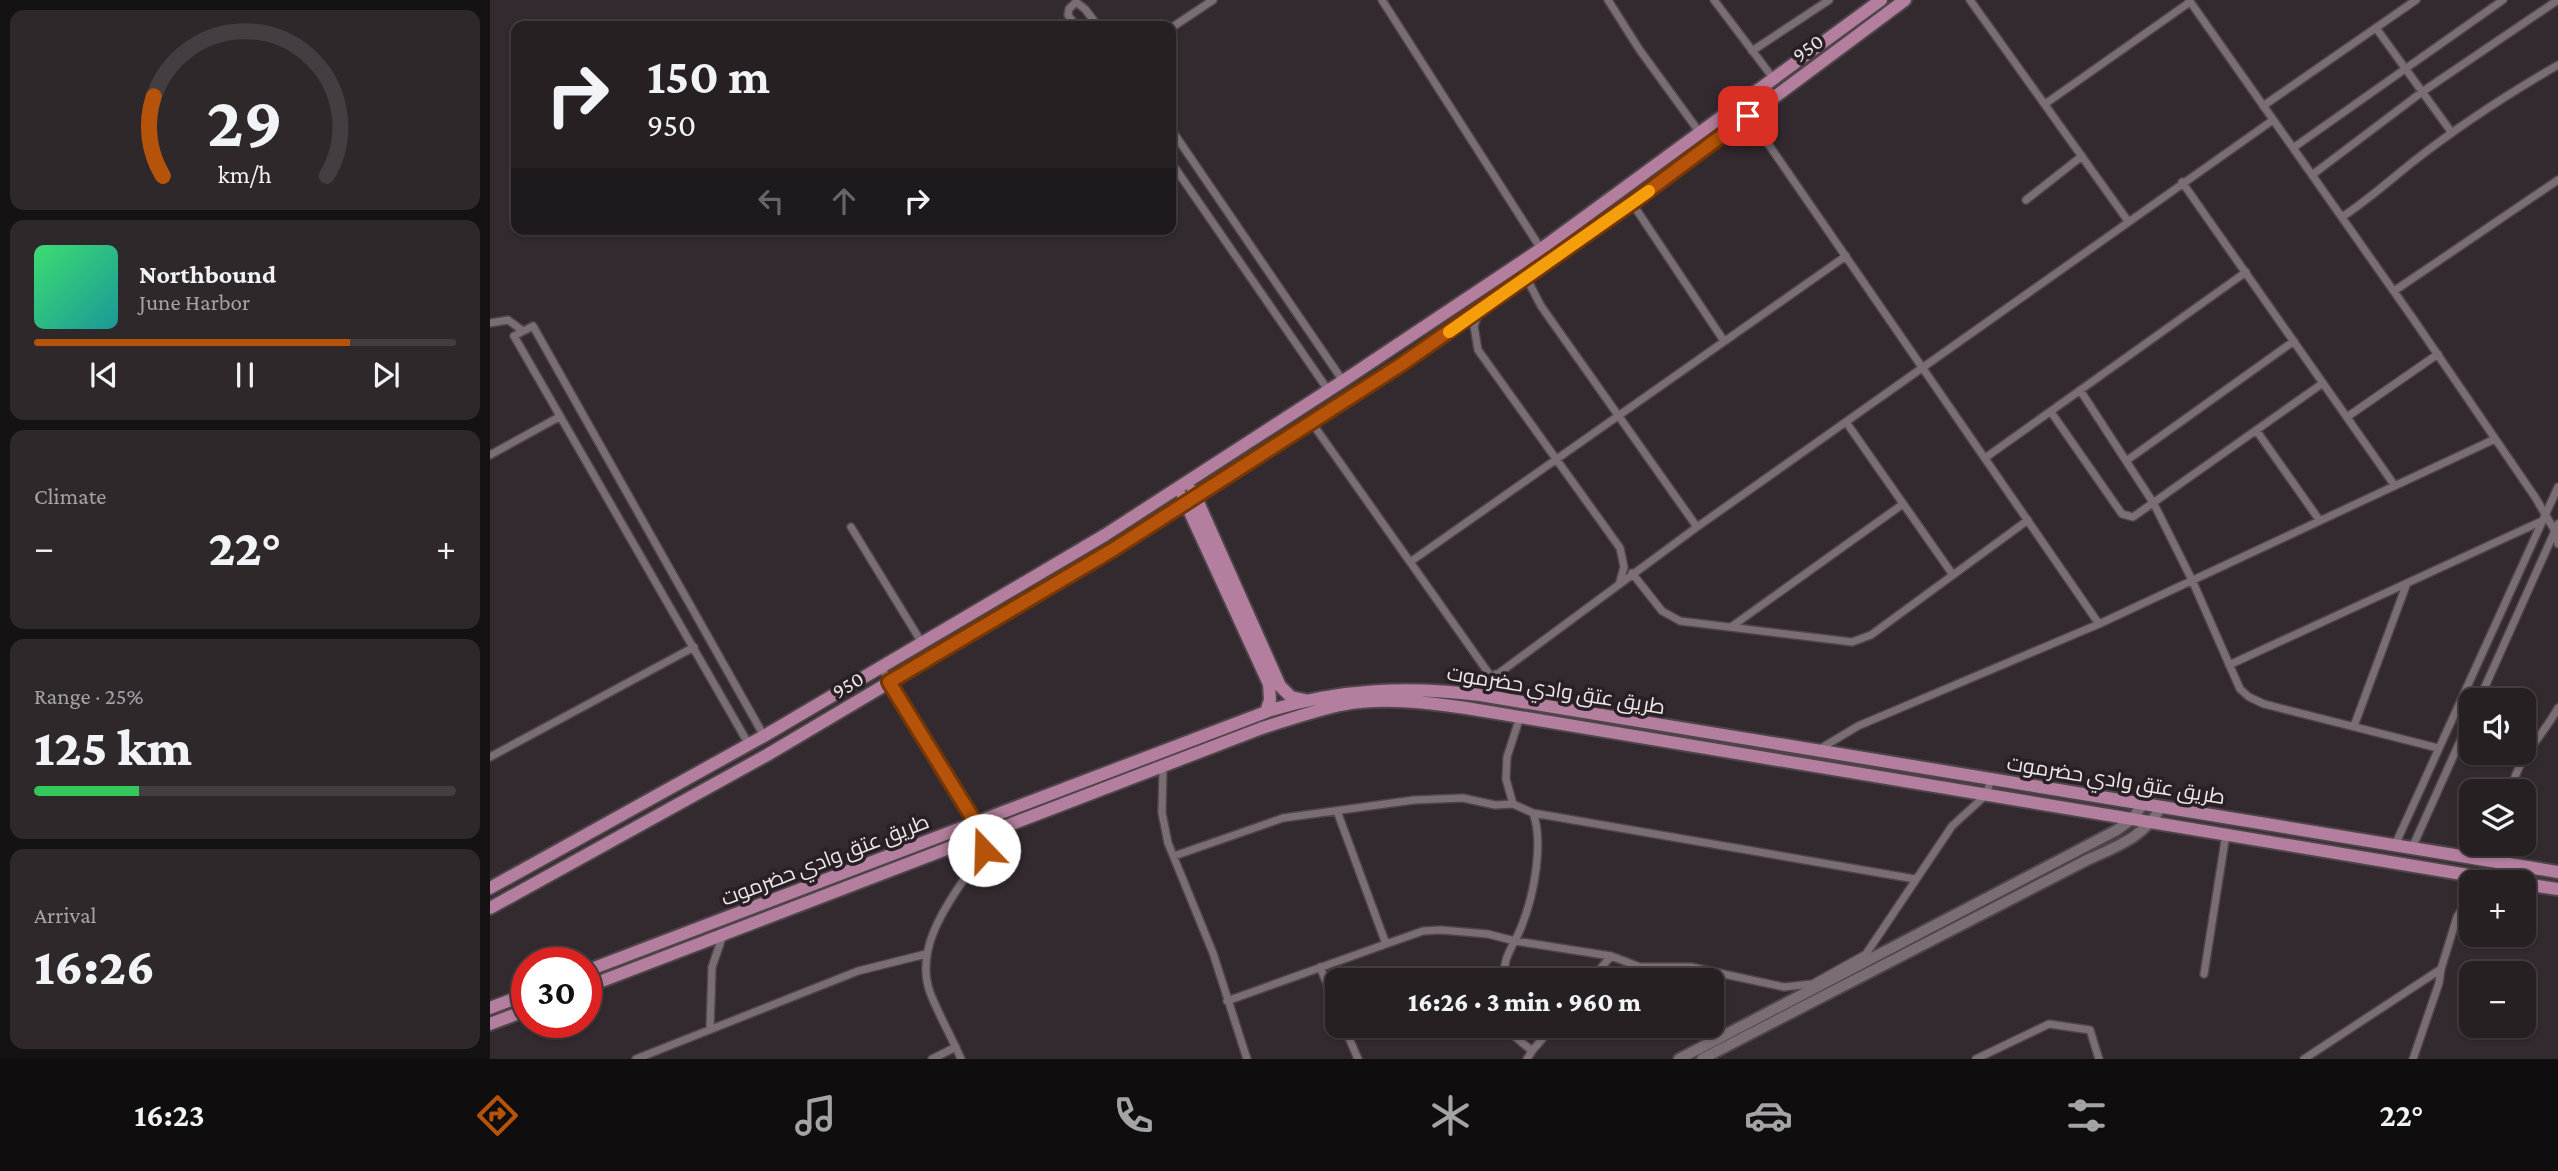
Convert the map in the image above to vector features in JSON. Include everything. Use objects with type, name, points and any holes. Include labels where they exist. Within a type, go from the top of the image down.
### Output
[{"type":"main road","name":"950","points":[[490,888],[764,736],[1105,535],[1541,249],[1881,0]]},
{"type":"main road","name":"950","points":[[490,908],[767,755],[1191,500],[1312,423],[1479,311],[1632,203],[1905,0]]},
{"type":"main road","points":[[1183,484],[1280,686],[1292,697],[1306,701]]},
{"type":"main road","points":[[1191,500],[1269,684],[1270,700],[1266,712]]},
{"type":"main road","name":"طريق عتق وادي حضرموت","points":[[602,965],[1266,712],[1339,694],[1388,696],[1460,692],[2558,872]]},
{"type":"main road","name":"طريق عتق وادي حضرموت","points":[[602,981],[1302,715],[1388,696],[2152,824],[2226,834],[2459,875]]},
{"type":"main road","points":[[2486,870],[2489,861]]},
{"type":"main road","points":[[2536,886],[2558,889]]},
{"type":"main road","points":[[490,1008],[511,1000]]},
{"type":"main road","points":[[490,1024],[511,1016]]},
{"type":"street","points":[[1381,0],[1541,249]]},
{"type":"street","points":[[1608,0],[1639,49],[1700,132]]},
{"type":"street","points":[[1714,0],[1773,78]]},
{"type":"street","points":[[1752,51],[1829,0]]},
{"type":"street","points":[[1970,0],[2128,221]]},
{"type":"street","points":[[2263,106],[2416,0]]},
{"type":"street","points":[[2293,148],[2503,0]]},
{"type":"street","points":[[2312,175],[2422,92],[2558,0]]},
{"type":"street","points":[[1176,25],[1210,1]]},
{"type":"street","points":[[2045,104],[2189,1],[2438,354],[2544,519],[2556,528],[2558,544]]},
{"type":"street","points":[[1072,21],[1068,15],[1069,9],[1076,2],[1094,21]]},
{"type":"street","points":[[2376,28],[2452,133]]},
{"type":"street","points":[[2342,217],[2376,194],[2452,133],[2502,98],[2558,65]]},
{"type":"street","points":[[1740,103],[2099,624]]},
{"type":"street","points":[[1460,692],[1475,689],[1494,676],[1632,573],[2273,120]]},
{"type":"street","points":[[1176,136],[1343,381]]},
{"type":"street","points":[[2026,200],[2081,156]]},
{"type":"street","points":[[1176,169],[1328,390]]},
{"type":"street","points":[[2394,291],[2558,180]]},
{"type":"street","points":[[2182,182],[2395,486]]},
{"type":"street","points":[[1632,203],[1724,341]]},
{"type":"street","points":[[1410,562],[1846,256]]},
{"type":"street","points":[[1985,458],[2246,272]]},
{"type":"street","points":[[1526,277],[1541,306],[1697,527]]},
{"type":"street","points":[[1479,311],[1474,326],[1478,350],[1620,548],[1624,566],[1619,583]]},
{"type":"street","points":[[490,323],[508,320],[523,331]]},
{"type":"street","points":[[748,743],[514,336],[533,326],[764,736]]},
{"type":"street","points":[[2126,461],[2294,341]]},
{"type":"street","points":[[2347,417],[2438,354]]},
{"type":"street","points":[[2051,412],[2122,514],[2130,517],[2154,504],[2323,383]]},
{"type":"street","points":[[2080,390],[2154,504],[2192,580],[2240,689],[2254,700],[2438,748]]},
{"type":"street","points":[[490,455],[559,417]]},
{"type":"street","points":[[1846,422],[1953,575]]},
{"type":"street","points":[[1312,423],[1494,676],[1497,688],[1507,700]]},
{"type":"street","points":[[2256,430],[2320,521]]},
{"type":"street","points":[[1817,750],[1858,726],[2099,624],[2495,439]]},
{"type":"street","points":[[2395,845],[2558,487]]},
{"type":"street","points":[[1731,627],[1903,504]]},
{"type":"street","points":[[2229,665],[2544,519]]},
{"type":"street","points":[[1632,573],[1657,606],[1667,615],[1681,621],[1845,642],[1859,641],[1871,635],[2028,520]]},
{"type":"street","points":[[850,527],[922,643]]},
{"type":"street","points":[[2484,688],[2556,528]]},
{"type":"street","points":[[2354,726],[2407,583]]},
{"type":"street","points":[[490,757],[694,647]]},
{"type":"street","points":[[881,667],[975,822],[984,850],[948,902],[926,954],[925,972],[930,995],[961,1059]]},
{"type":"street","points":[[2514,779],[2526,752],[2558,708]]},
{"type":"street","points":[[1513,804],[1506,779],[1507,757],[1520,717]]},
{"type":"street","points":[[2412,848],[2459,744]]},
{"type":"street","points":[[1163,767],[1162,813],[1168,843],[1213,953],[1247,1059]]},
{"type":"street","points":[[1227,1001],[1423,931],[1441,930],[1488,934],[1515,941],[1611,956],[1640,967],[1691,967],[1784,987],[1812,984],[1866,954],[1952,826],[1986,795],[1991,779]]},
{"type":"street","points":[[1174,856],[1283,818],[1426,799],[1463,798],[1495,805],[1513,804],[1533,813],[1915,879]]},
{"type":"street","points":[[1679,1059],[2117,830],[2132,819],[2144,803]]},
{"type":"street","points":[[1702,1059],[2087,860],[2126,843],[2152,824],[2161,807]]},
{"type":"street","points":[[1337,811],[1386,944]]},
{"type":"street","points":[[1505,968],[1505,957],[1524,922],[1536,866],[1538,827],[1533,813]]},
{"type":"street","points":[[2204,974],[2226,834]]},
{"type":"street","points":[[2489,861],[2493,856]]},
{"type":"street","points":[[2413,1059],[2459,914]]},
{"type":"street","points":[[710,1029],[712,967],[723,935]]},
{"type":"street","points":[[636,1059],[859,971],[926,954]]},
{"type":"street","points":[[1601,968],[1611,956]]},
{"type":"street","points":[[1320,968],[1325,980]]},
{"type":"street","points":[[2304,1059],[2441,970]]},
{"type":"street","points":[[1976,1059],[2049,1024],[2090,1030],[2099,1059]]},
{"type":"street","points":[[1349,1038],[1358,1059]]},
{"type":"street","points":[[1517,1038],[1532,1051]]},
{"type":"street","points":[[1527,1059],[1543,1038]]},
{"type":"street","points":[[932,1059],[956,1047]]},
{"type":"slow traffic","points":[[1449,332],[1649,191]]},
{"type":"route","points":[[984,850],[975,822],[889,682],[1114,549],[1402,364],[1632,203],[1748,116]]}]
